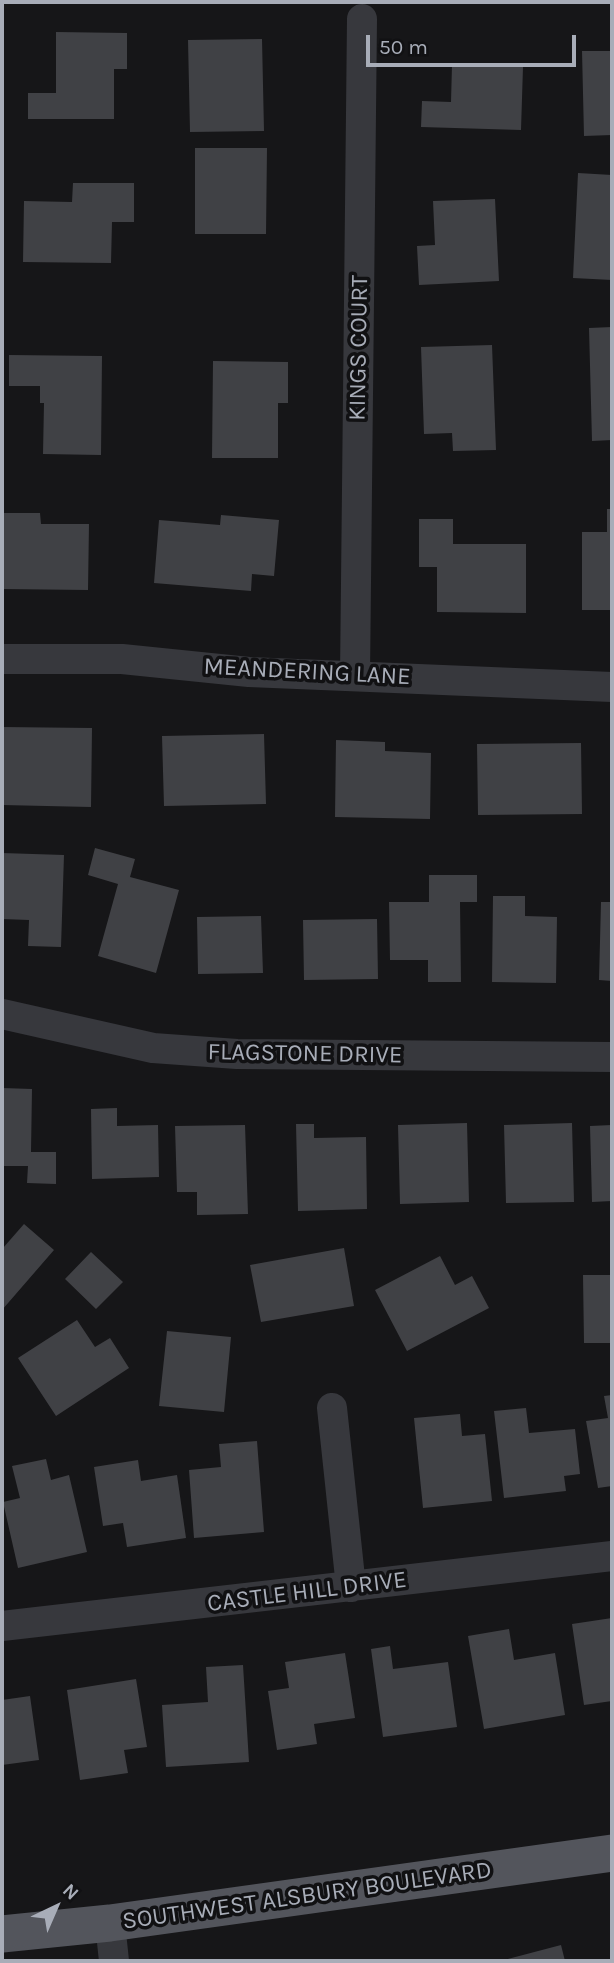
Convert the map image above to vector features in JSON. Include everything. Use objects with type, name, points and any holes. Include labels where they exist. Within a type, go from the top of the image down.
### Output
[{"type":"main road","name":"SOUTHWEST ALSBURY BOULEVARD","points":[[2,1934],[110,1923],[612,1853]]},
{"type":"street","name":"KINGS COURT","points":[[355,676],[362,19]]},
{"type":"street","name":"MEANDERING LANE","points":[[2,659],[122,659],[250,672],[612,687]]},
{"type":"street","name":"FLAGSTONE DRIVE","points":[[2,1014],[153,1048],[223,1053],[612,1057]]},
{"type":"street","points":[[332,1408],[351,1587]]},
{"type":"street","name":"CASTLE HILL DRIVE","points":[[2,1626],[612,1556]]},
{"type":"street","points":[[110,1923],[114,1961]]},
{"type":"building","points":[[56,32],[127,33],[127,69],[114,69],[114,119],[28,119],[28,93],[56,93]]},
{"type":"building","points":[[262,39],[264,131],[190,132],[188,40]]},
{"type":"building","points":[[582,51],[612,51],[612,135],[584,136]]},
{"type":"building","points":[[452,65],[523,67],[521,130],[421,127],[422,101],[451,102]]},
{"type":"building","points":[[195,148],[267,148],[266,234],[195,234]]},
{"type":"building","points":[[578,173],[612,175],[612,280],[573,278]]},
{"type":"building","points":[[73,183],[134,183],[134,222],[112,222],[111,263],[23,262],[24,201],[72,202]]},
{"type":"building","points":[[495,199],[499,281],[419,285],[417,246],[435,245],[433,201]]},
{"type":"building","points":[[612,327],[612,440],[592,441],[589,328]]},
{"type":"building","points":[[492,345],[496,450],[453,451],[452,433],[424,434],[421,347]]},
{"type":"building","points":[[9,355],[102,356],[101,455],[43,454],[44,403],[40,403],[40,386],[9,386]]},
{"type":"building","points":[[213,361],[288,362],[288,403],[278,403],[278,458],[212,458]]},
{"type":"building","points":[[607,509],[612,509],[612,610],[582,610],[582,532],[607,532]]},
{"type":"building","points":[[2,513],[40,513],[41,524],[89,524],[88,590],[2,589]]},
{"type":"building","points":[[221,515],[279,520],[274,576],[252,574],[251,591],[154,583],[159,520],[220,525]]},
{"type":"building","points":[[419,519],[453,519],[453,544],[526,544],[526,613],[437,612],[437,567],[419,567]]},
{"type":"building","points":[[2,727],[92,728],[91,807],[2,805]]},
{"type":"building","points":[[264,734],[266,804],[164,806],[162,736]]},
{"type":"building","points":[[336,740],[385,742],[385,751],[431,753],[430,819],[335,817]]},
{"type":"building","points":[[581,743],[582,814],[478,815],[477,744]]},
{"type":"building","points":[[95,848],[135,859],[130,877],[179,890],[156,973],[98,956],[118,884],[88,875]]},
{"type":"building","points":[[2,853],[64,855],[61,947],[28,946],[29,920],[2,919]]},
{"type":"building","points":[[429,875],[477,875],[477,902],[460,902],[461,982],[428,982],[428,960],[390,960],[389,902],[429,902]]},
{"type":"building","points":[[493,896],[525,896],[525,916],[557,917],[556,983],[492,982]]},
{"type":"building","points":[[601,902],[612,902],[612,981],[599,980]]},
{"type":"building","points":[[261,916],[263,973],[198,974],[197,917]]},
{"type":"building","points":[[377,919],[378,979],[304,980],[303,920]]},
{"type":"building","points":[[2,1088],[32,1089],[31,1152],[56,1152],[56,1184],[27,1183],[28,1166],[2,1166]]},
{"type":"building","points":[[117,1108],[117,1126],[158,1125],[159,1177],[92,1179],[91,1109]]},
{"type":"building","points":[[467,1123],[469,1202],[400,1204],[398,1125]]},
{"type":"building","points":[[572,1123],[574,1202],[506,1203],[504,1125]]},
{"type":"building","points":[[296,1124],[314,1124],[314,1138],[366,1137],[367,1209],[298,1211]]},
{"type":"building","points":[[245,1125],[248,1214],[197,1215],[197,1192],[177,1192],[175,1126]]},
{"type":"building","points":[[612,1125],[612,1201],[592,1202],[590,1126]]},
{"type":"building","points":[[24,1224],[54,1250],[2,1310],[2,1247]]},
{"type":"building","points":[[344,1248],[354,1306],[261,1322],[250,1265]]},
{"type":"building","points":[[91,1252],[123,1282],[96,1309],[65,1279]]},
{"type":"building","points":[[440,1256],[455,1285],[472,1276],[489,1308],[407,1351],[375,1290]]},
{"type":"building","points":[[583,1275],[612,1275],[612,1343],[584,1343]]},
{"type":"building","points":[[77,1320],[95,1347],[110,1338],[129,1368],[56,1416],[18,1358]]},
{"type":"building","points":[[167,1331],[231,1337],[224,1412],[159,1406]]},
{"type":"building","points":[[612,1395],[612,1486],[598,1488],[586,1421],[608,1418],[604,1396]]},
{"type":"building","points":[[526,1408],[529,1433],[575,1429],[580,1474],[564,1476],[566,1491],[504,1498],[494,1411]]},
{"type":"building","points":[[460,1414],[462,1436],[485,1434],[492,1501],[423,1508],[414,1418]]},
{"type":"building","points":[[257,1441],[264,1532],[194,1538],[189,1470],[221,1467],[219,1444]]},
{"type":"building","points":[[46,1459],[51,1480],[69,1475],[87,1552],[18,1568],[3,1502],[20,1498],[12,1466]]},
{"type":"building","points":[[138,1460],[141,1481],[177,1475],[186,1538],[127,1547],[123,1523],[103,1526],[94,1467]]},
{"type":"building","points":[[612,1618],[612,1701],[584,1705],[572,1624]]},
{"type":"building","points":[[509,1629],[514,1660],[555,1653],[565,1715],[484,1729],[468,1636]]},
{"type":"building","points":[[390,1646],[393,1669],[448,1662],[457,1727],[383,1737],[371,1649]]},
{"type":"building","points":[[345,1653],[355,1718],[314,1724],[317,1744],[277,1750],[268,1691],[289,1688],[285,1662]]},
{"type":"building","points":[[243,1665],[249,1762],[166,1767],[162,1705],[208,1702],[206,1667]]},
{"type":"building","points":[[136,1679],[147,1747],[124,1750],[128,1773],[80,1780],[67,1690]]},
{"type":"building","points":[[30,1696],[39,1760],[2,1765],[2,1700]]},
{"type":"building","points":[[561,1945],[565,1961],[504,1961],[504,1960]]}]
